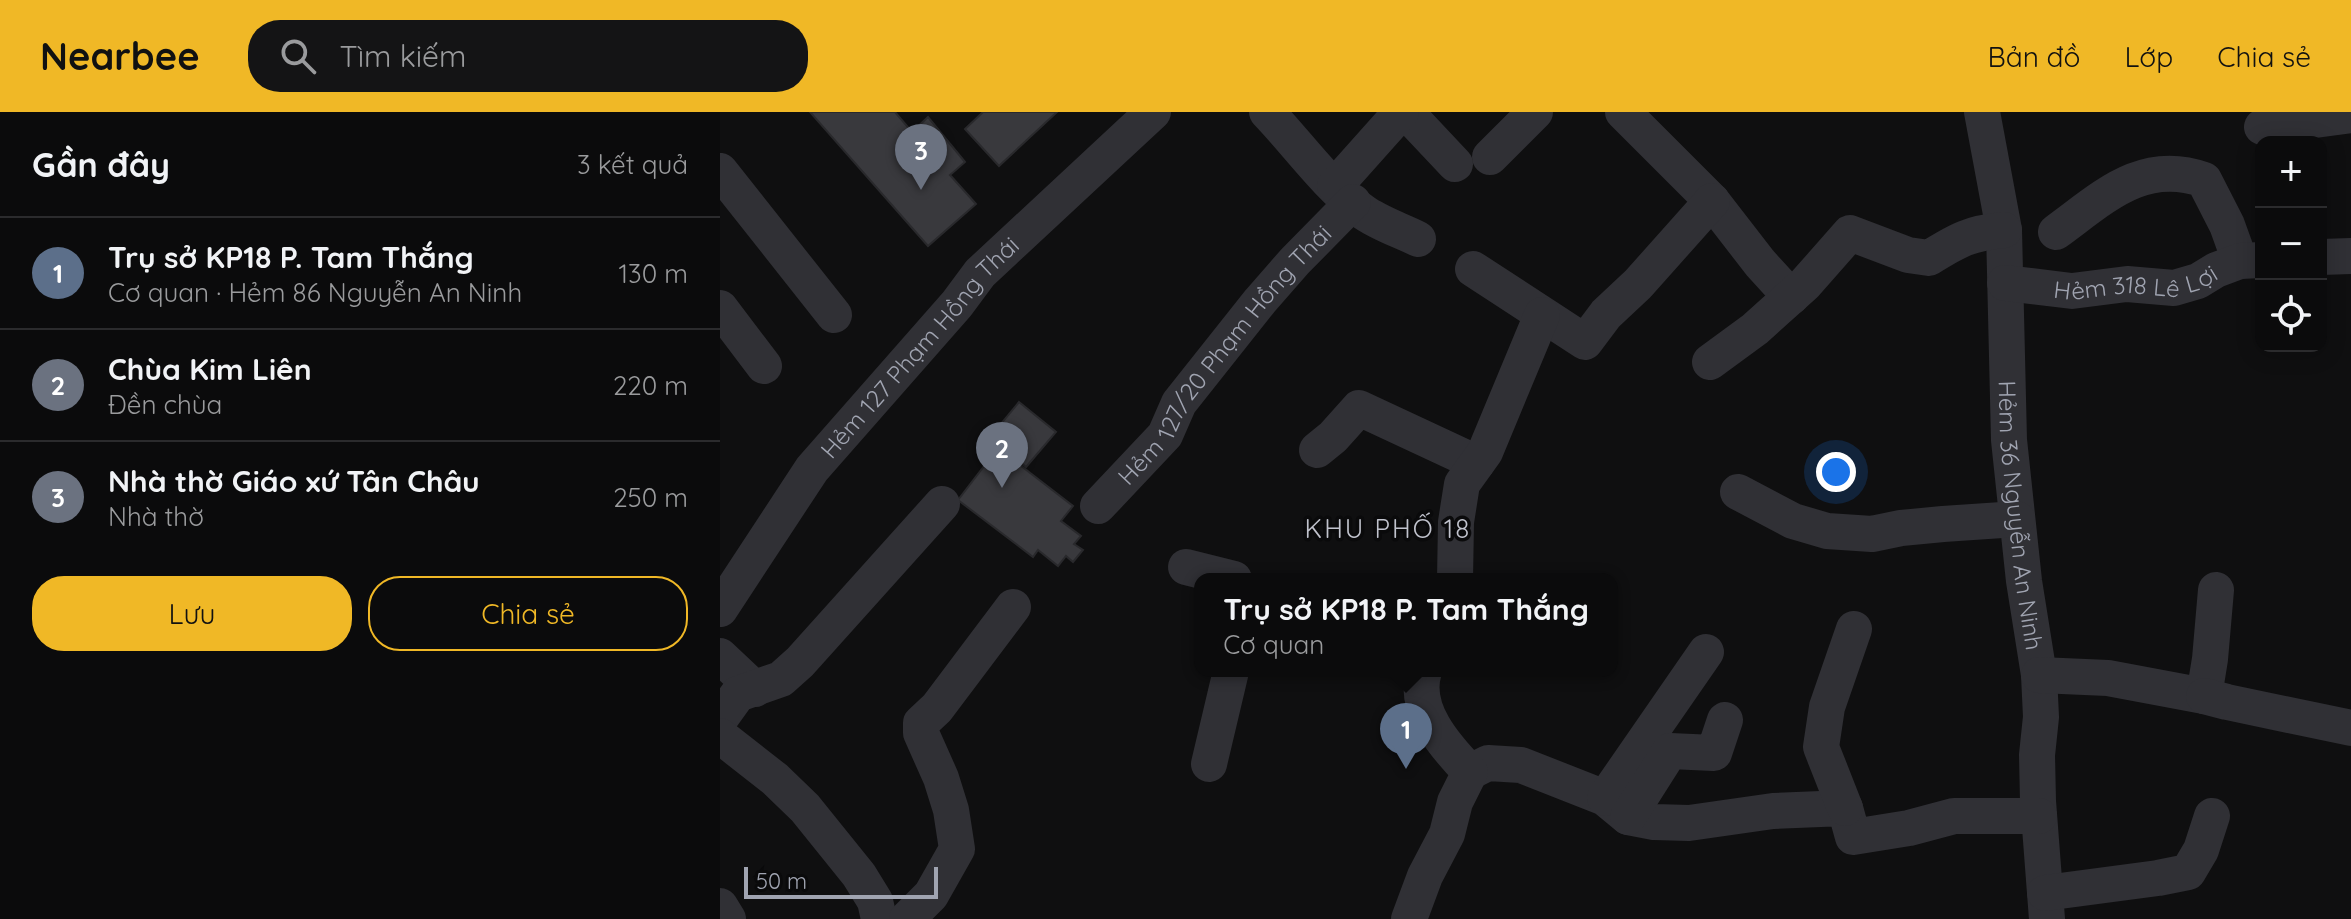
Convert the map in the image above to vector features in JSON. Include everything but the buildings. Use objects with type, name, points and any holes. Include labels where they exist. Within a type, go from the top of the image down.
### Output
[{"type":"street","name":"Hẻm 127 Phạm Hồng Thái","points":[[720,609],[812,469],[957,304],[980,273],[1153,112]]},
{"type":"street","points":[[1267,112],[1319,171],[1362,211],[1418,239]]},
{"type":"street","points":[[1403,112],[1472,161],[1535,112]]},
{"type":"street","name":"Hẻm 127/20 Phạm Hồng Thái","points":[[1098,506],[1165,435],[1179,403],[1295,261],[1403,112]]},
{"type":"street","points":[[1623,112],[1712,201],[1791,297]]},
{"type":"street","name":"Hẻm 36 Nguyễn An Ninh","points":[[1982,112],[2004,230],[2009,440],[2024,581],[2039,675],[2041,717],[2037,755],[2046,906]]},
{"type":"street","points":[[2262,127],[2351,115]]},
{"type":"street","points":[[720,171],[834,315]]},
{"type":"street","points":[[2056,232],[2118,187],[2153,174],[2184,173],[2204,180],[2227,225],[2250,260]]},
{"type":"street","points":[[1473,269],[1585,342],[1606,314],[1638,284],[1712,201]]},
{"type":"street","points":[[1710,362],[1755,329],[1791,297],[1850,233],[1908,255],[1929,258],[1961,238],[2004,230]]},
{"type":"street","points":[[2327,257],[2351,256]]},
{"type":"street","name":"Hẻm 318 Lê Lợi","points":[[2005,283],[2072,291],[2127,284],[2174,288],[2250,260]]},
{"type":"street","points":[[720,308],[764,366]]},
{"type":"street","points":[[1455,573],[1456,522],[1462,484],[1485,452],[1542,315]]},
{"type":"street","points":[[1317,450],[1359,408],[1477,463]]},
{"type":"street","points":[[1738,492],[1793,521],[1827,531],[1872,534],[1901,528],[2017,519]]},
{"type":"street","points":[[720,719],[738,694],[781,679],[800,662],[942,504]]},
{"type":"street","points":[[1186,567],[1210,573]]},
{"type":"street","points":[[2204,696],[2216,590]]},
{"type":"street","points":[[907,919],[931,895],[957,849],[951,810],[921,733],[921,723],[937,708],[1013,607]]},
{"type":"street","points":[[1854,629],[1827,707],[1821,747],[1853,837],[1909,828],[1954,816],[2039,816]]},
{"type":"street","points":[[1616,808],[1706,652]]},
{"type":"street","points":[[720,656],[755,689]]},
{"type":"street","points":[[2039,675],[2108,678],[2351,728]]},
{"type":"street","points":[[1209,764],[1230,677]]},
{"type":"street","points":[[1422,677],[1420,685],[1430,723],[1453,755],[1470,772]]},
{"type":"street","points":[[1616,808],[1670,751],[1714,753],[1725,720]]},
{"type":"street","points":[[720,736],[775,779],[805,808],[859,875],[875,901],[879,919]]},
{"type":"street","points":[[1409,919],[1425,876],[1447,834],[1455,802],[1470,772],[1488,763],[1521,765],[1654,822],[1689,823],[1773,811],[1845,808]]},
{"type":"street","points":[[2046,906],[2188,872],[2201,850],[2212,816]]},
{"type":"street","points":[[720,906],[728,919]]},
{"type":"place","name":"Nhà thờ Giáo xứ Tân Châu","points":[[921,190]]},
{"type":"place","name":"Chùa Kim Liên","points":[[1002,488]]},
{"type":"place","name":"Trụ sở KP18 P. Tam Thắng","points":[[1406,769]]},
{"type":"district","name":"KHU PHỐ 18","points":[[1388,528]]}]
